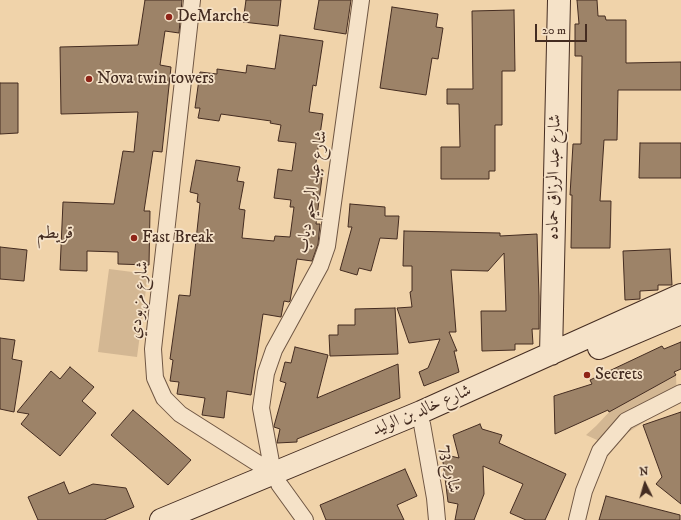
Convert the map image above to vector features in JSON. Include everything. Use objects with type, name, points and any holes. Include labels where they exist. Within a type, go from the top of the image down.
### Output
[{"type":"main road","name":"شارع عبد الرزاق حماده","points":[[551,354],[559,0]]},
{"type":"main road","name":"شارع خالد بن الوليد","points":[[196,520],[276,479],[681,295]]},
{"type":"main road","name":"شارع خالد بن الوليد","points":[[161,520],[276,479],[422,424],[681,313]]},
{"type":"street","name":"شارع مزبودي","points":[[192,0],[154,349],[154,378],[164,398],[180,414],[276,479]]},
{"type":"street","name":"شارع عبد الرحيم دياب","points":[[276,479],[261,408],[266,373],[274,350],[320,266],[327,246],[361,0]]},
{"type":"street","points":[[578,520],[584,491],[600,451],[626,421],[681,393]]},
{"type":"street","name":"شارع 73","points":[[422,424],[435,498],[437,520]]},
{"type":"street","points":[[276,479],[305,520]]},
{"type":"shaded area","points":[[109,269],[148,274],[137,357],[98,352]]},
{"type":"shaded area","points":[[676,375],[677,401],[608,445],[586,435],[612,409]]},
{"type":"building","points":[[145,0],[182,0],[179,33],[165,31],[160,65],[171,67],[162,152],[153,151],[144,211],[150,211],[149,265],[118,264],[118,252],[87,251],[87,271],[60,270],[63,202],[114,204],[123,151],[134,152],[138,112],[61,114],[60,47],[138,45]]},
{"type":"building","points":[[246,0],[281,0],[278,26],[243,22]]},
{"type":"building","points":[[319,0],[351,0],[346,34],[314,29]]},
{"type":"building","points":[[577,0],[597,0],[598,16],[605,16],[606,20],[626,20],[626,63],[681,62],[681,90],[618,90],[617,140],[604,140],[600,201],[611,201],[610,248],[571,248],[572,195],[570,195],[573,144],[581,144],[582,56],[575,56],[575,24],[579,24]]},
{"type":"building","points":[[392,7],[438,14],[436,27],[443,28],[438,59],[432,58],[426,95],[380,88]]},
{"type":"building","points":[[514,10],[515,71],[502,71],[502,125],[495,125],[495,171],[489,171],[489,179],[441,179],[441,147],[460,147],[459,104],[447,104],[447,89],[473,89],[472,11]]},
{"type":"building","points":[[280,35],[323,41],[316,86],[313,85],[309,112],[323,114],[315,169],[323,170],[316,224],[320,224],[318,244],[312,261],[297,259],[290,301],[284,301],[281,317],[263,314],[251,395],[227,391],[224,418],[202,415],[205,398],[177,394],[179,382],[170,381],[173,360],[170,359],[179,295],[190,296],[200,203],[197,202],[198,194],[190,192],[196,160],[240,167],[237,181],[244,182],[239,209],[245,210],[242,238],[274,241],[275,236],[290,237],[294,207],[290,207],[291,200],[274,198],[278,169],[292,171],[296,143],[278,141],[281,125],[270,123],[271,121],[221,114],[219,121],[198,118],[200,108],[195,108],[200,72],[217,74],[217,69],[246,73],[247,65],[275,69]]},
{"type":"building","points":[[0,83],[18,83],[18,133],[0,134]]},
{"type":"building","points":[[640,143],[681,143],[681,178],[639,178]]},
{"type":"building","points":[[350,204],[385,207],[385,216],[399,216],[397,239],[380,238],[371,271],[359,268],[357,275],[340,270],[352,227],[348,227]]},
{"type":"building","points":[[404,231],[500,233],[500,236],[537,234],[539,329],[532,329],[533,344],[515,344],[515,350],[482,351],[481,311],[506,311],[504,253],[488,271],[451,270],[456,332],[449,332],[457,351],[454,351],[459,372],[424,386],[419,372],[428,368],[440,339],[409,343],[397,308],[412,307],[410,292],[412,291],[412,266],[403,266]]},
{"type":"building","points":[[0,247],[27,250],[24,281],[0,279]]},
{"type":"building","points":[[670,249],[672,285],[658,285],[658,290],[640,291],[640,299],[625,300],[623,251]]},
{"type":"building","points":[[395,308],[398,354],[330,356],[329,335],[338,335],[338,325],[355,325],[355,309]]},
{"type":"building","points":[[0,338],[15,340],[12,359],[22,361],[14,412],[0,409]]},
{"type":"building","points":[[681,342],[681,369],[674,372],[676,375],[609,412],[608,410],[555,434],[554,396],[592,384],[590,380],[662,346],[664,349]]},
{"type":"building","points":[[295,347],[328,355],[317,398],[398,364],[400,398],[297,439],[297,442],[277,443],[280,429],[274,426],[286,383],[280,381],[285,362],[291,363]]},
{"type":"building","points":[[70,367],[94,387],[82,401],[96,413],[60,456],[21,424],[29,414],[17,412],[51,371],[60,379]]},
{"type":"building","points":[[133,410],[191,460],[168,485],[111,435]]},
{"type":"building","points":[[681,412],[681,504],[656,484],[662,477],[643,425]]},
{"type":"building","points":[[480,424],[482,429],[502,435],[499,443],[566,474],[545,520],[526,520],[510,513],[523,484],[483,466],[484,494],[474,520],[455,520],[458,504],[448,502],[442,454],[459,458],[453,435]]},
{"type":"building","points":[[405,469],[417,496],[397,505],[404,520],[326,520],[320,505]]},
{"type":"building","points":[[64,482],[69,494],[93,484],[126,488],[134,507],[104,520],[38,520],[28,497]]},
{"type":"building","points":[[606,496],[680,515],[680,520],[599,520]]},
{"type":"place","name":"DeMarche","points":[[169,17]]},
{"type":"place","name":"Nova twin towers","points":[[89,79]]},
{"type":"place","name":"Fast Break","points":[[134,238]]},
{"type":"place","name":"Secrets","points":[[587,375]]},
{"type":"district","name":"قريطم","points":[[55,234]]}]
